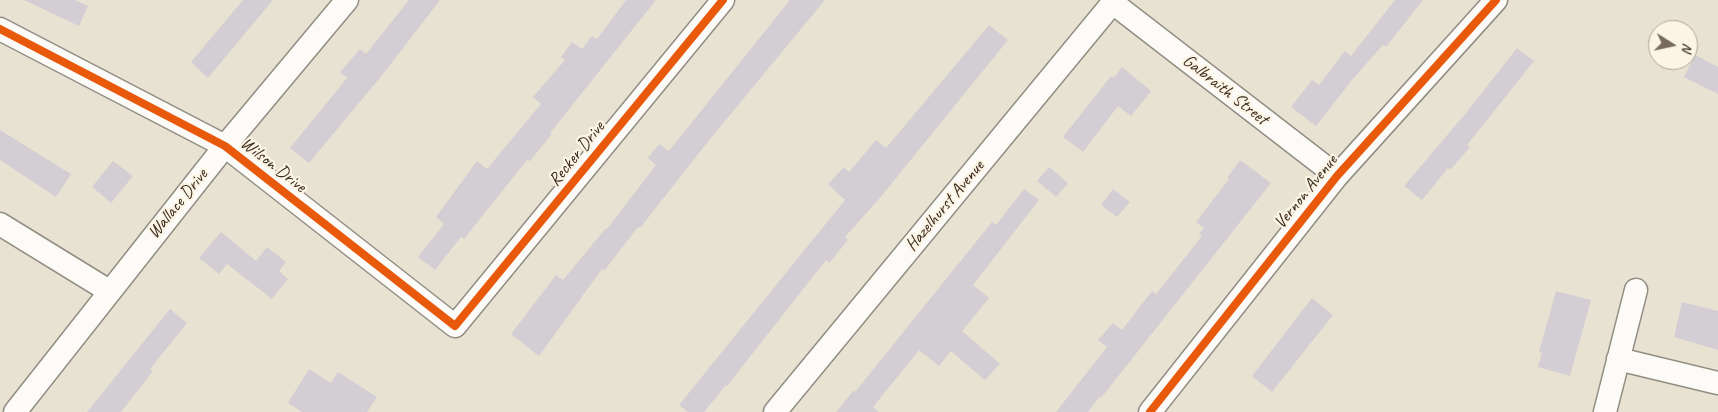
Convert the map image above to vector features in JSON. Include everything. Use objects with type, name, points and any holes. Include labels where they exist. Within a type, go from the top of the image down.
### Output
[{"type":"street","name":"Wallace Drive","points":[[15,412],[225,146],[347,0]]},
{"type":"street","name":"Recker Drive","points":[[455,326],[722,0]]},
{"type":"street","name":"Vernon Avenue","points":[[1150,412],[1337,176],[1496,0]]},
{"type":"street","name":"Galbraith Street","points":[[1114,1],[1337,176]]},
{"type":"street","name":"Hazelhurst Avenue","points":[[775,412],[1114,1]]},
{"type":"street","name":"Wilson Drive","points":[[0,29],[225,146],[455,326]]},
{"type":"street","points":[[0,224],[109,291]]},
{"type":"street","points":[[1605,412],[1636,290]]},
{"type":"street","points":[[1618,359],[1718,382]]},
{"type":"building","points":[[24,0],[75,0],[88,6],[79,26]]},
{"type":"building","points":[[243,0],[273,0],[208,78],[191,62]]},
{"type":"building","points":[[409,0],[440,0],[383,74],[309,163],[290,148],[347,78],[340,72],[360,49],[366,54]]},
{"type":"building","points":[[626,0],[656,0],[550,133],[552,134],[530,161],[527,160],[464,239],[461,237],[435,270],[418,257],[444,224],[436,217],[477,161],[487,169],[541,104],[533,97],[565,60],[561,57],[572,42],[582,49],[592,36],[597,39]]},
{"type":"building","points":[[790,0],[825,0],[710,139],[640,228],[638,227],[604,271],[602,269],[539,356],[511,334],[556,275],[563,280],[607,229],[656,165],[648,158],[659,144],[669,151]]},
{"type":"building","points":[[1395,0],[1423,0],[1386,47],[1383,45],[1352,80],[1316,126],[1291,107],[1312,80],[1319,85],[1345,51],[1351,56]]},
{"type":"building","points":[[989,25],[1008,40],[879,199],[845,237],[848,240],[829,263],[826,260],[727,386],[704,412],[688,412],[679,405],[845,200],[828,184],[844,167],[849,172],[876,140],[886,148]]},
{"type":"building","points":[[1517,48],[1534,61],[1467,145],[1470,147],[1450,170],[1448,168],[1422,200],[1404,186],[1466,113]]},
{"type":"building","points":[[1698,57],[1718,67],[1718,94],[1684,77],[1688,70],[1698,70]]},
{"type":"building","points":[[1122,67],[1151,91],[1131,116],[1118,106],[1083,152],[1063,137],[1111,76],[1114,78]]},
{"type":"building","points":[[0,130],[71,174],[56,197],[0,160]]},
{"type":"building","points":[[1240,160],[1271,183],[1088,412],[1056,412],[1107,347],[1098,340],[1113,323],[1122,330],[1152,291],[1156,294],[1202,236],[1199,234],[1204,228],[1196,222],[1229,179],[1227,178]]},
{"type":"building","points":[[113,161],[133,176],[111,203],[92,187]]},
{"type":"building","points":[[1049,167],[1068,183],[1056,197],[1037,181]]},
{"type":"building","points":[[1024,189],[1039,200],[973,285],[989,298],[962,331],[1000,364],[985,380],[951,351],[939,366],[919,350],[873,407],[879,412],[836,412],[854,390],[855,392],[992,222],[996,225]]},
{"type":"building","points":[[1113,189],[1130,202],[1117,217],[1101,205]]},
{"type":"building","points":[[221,232],[256,261],[267,247],[286,262],[279,271],[288,279],[272,299],[227,264],[219,274],[199,258]]},
{"type":"building","points":[[1556,291],[1591,300],[1570,376],[1538,367],[1542,353],[1539,352]]},
{"type":"building","points":[[1312,298],[1333,315],[1272,392],[1252,376]]},
{"type":"building","points":[[1682,302],[1718,311],[1718,350],[1674,337]]},
{"type":"building","points":[[170,309],[187,323],[150,369],[153,371],[121,412],[87,412]]},
{"type":"building","points":[[309,369],[331,383],[338,372],[377,397],[367,412],[302,412],[288,403]]},
{"type":"cycle path","points":[[0,29],[225,146],[455,326],[723,0]]},
{"type":"cycle path","points":[[1150,412],[1337,176],[1496,0]]}]
